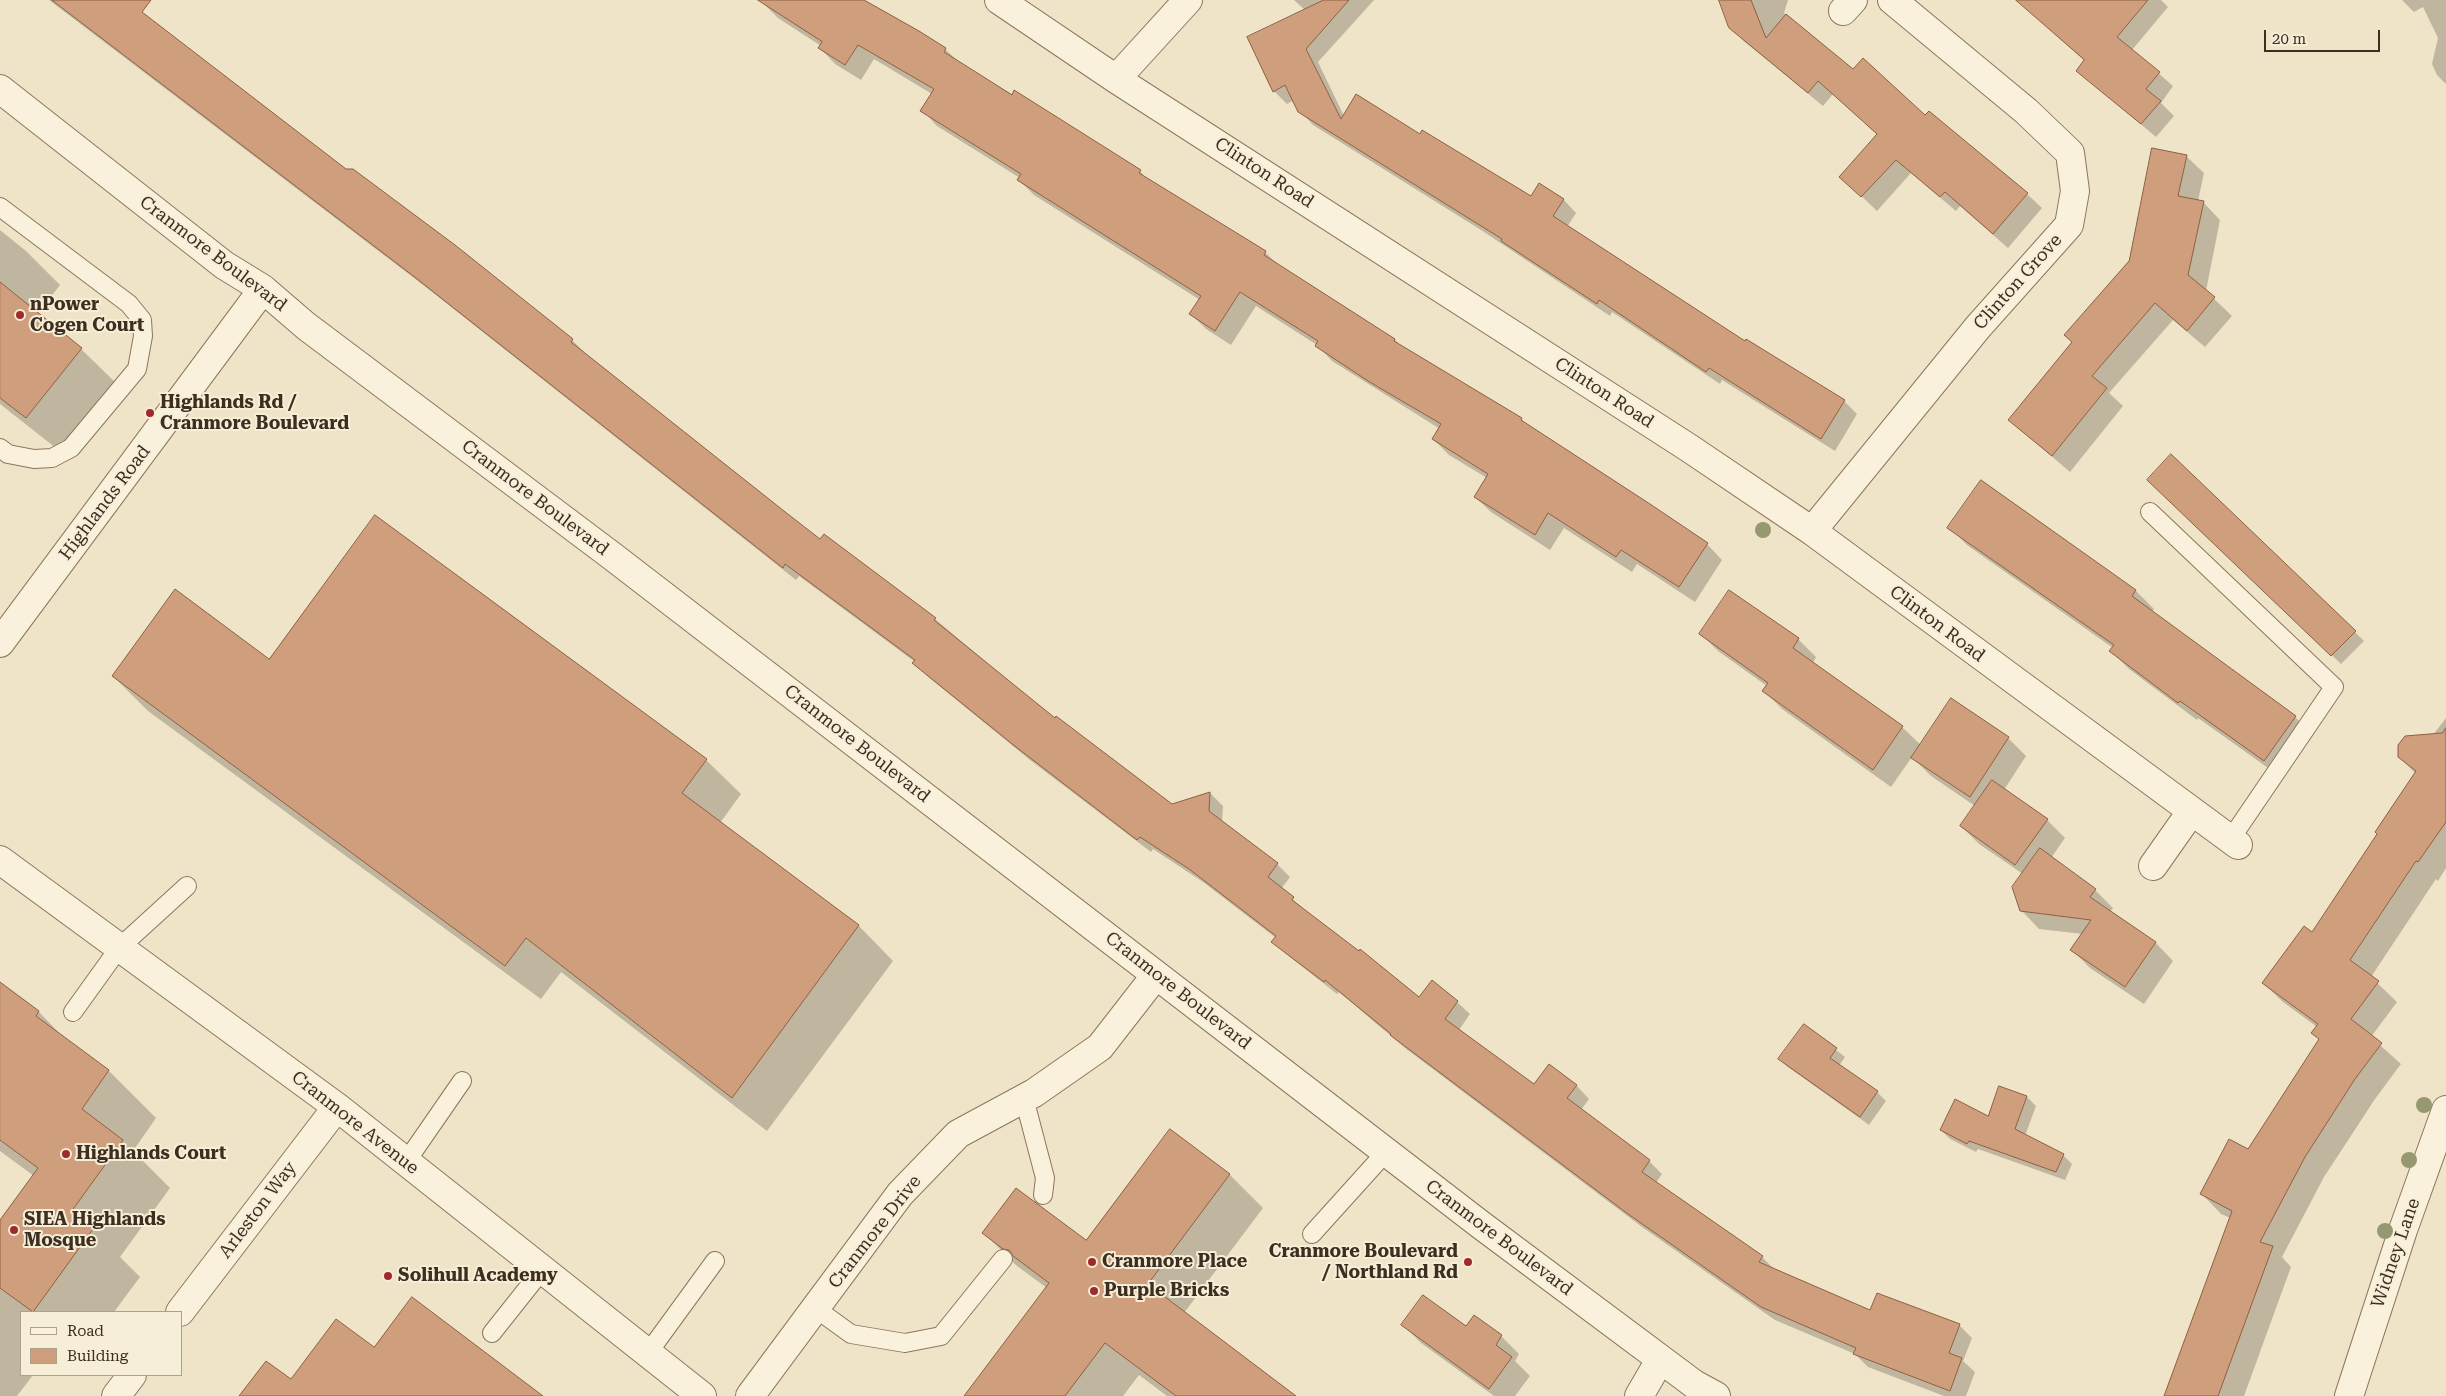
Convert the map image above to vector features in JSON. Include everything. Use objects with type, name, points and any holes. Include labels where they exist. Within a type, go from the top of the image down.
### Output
[{"type":"street","name":"Clinton Road","points":[[999,0],[1116,79],[1673,438],[1812,531],[2234,843]]},
{"type":"street","points":[[1116,79],[1188,0]]},
{"type":"street","name":"Clinton Grove","points":[[1812,531],[1978,327],[2069,225],[2075,191],[2070,153],[2026,111],[1892,0]]},
{"type":"street","name":"Cranmore Boulevard","points":[[0,88],[224,265],[263,289],[306,326],[620,562],[1386,1152],[1660,1360],[1694,1384],[1716,1396]]},
{"type":"street","name":"Highlands Road","points":[[0,643],[263,289]]},
{"type":"street","points":[[2153,866],[2191,812]]},
{"type":"street","name":"Cranmore Avenue","points":[[0,860],[337,1107],[702,1396]]},
{"type":"street","name":"Cranmore Drive","points":[[750,1396],[900,1194],[958,1134],[1024,1098],[1100,1047],[1156,975]]},
{"type":"street","name":"Arleston Way","points":[[181,1311],[337,1107]]},
{"type":"street","name":"Widney Lane","points":[[2349,1396],[2403,1230],[2446,1110]]},
{"type":"street","points":[[1639,1396],[1660,1360]]},
{"type":"street","points":[[116,1396],[131,1376]]},
{"type":"lane","points":[[0,207],[129,304],[142,320],[144,336],[137,369],[71,448],[52,458],[34,459],[8,454],[0,448]]},
{"type":"lane","points":[[2150,512],[2334,687],[2234,843]]},
{"type":"lane","points":[[73,1012],[119,948],[187,886]]},
{"type":"lane","points":[[406,1162],[462,1081]]},
{"type":"lane","points":[[1024,1098],[1045,1178],[1043,1195]]},
{"type":"lane","points":[[1312,1234],[1386,1152]]},
{"type":"lane","points":[[816,1308],[851,1334],[905,1344],[940,1336],[1003,1259]]},
{"type":"lane","points":[[648,1353],[715,1261]]},
{"type":"lane","points":[[492,1334],[542,1270]]},
{"type":"building","points":[[52,0],[151,0],[142,12],[346,169],[353,169],[455,245],[573,339],[571,342],[784,511],[820,539],[824,534],[936,618],[934,620],[1055,718],[1056,716],[1172,804],[1210,792],[1209,811],[1278,863],[1268,877],[1294,897],[1292,900],[1359,951],[1360,949],[1419,997],[1432,980],[1458,1001],[1445,1019],[1534,1084],[1549,1064],[1577,1085],[1567,1098],[1650,1160],[1642,1172],[1763,1256],[1759,1262],[1870,1310],[1877,1293],[1960,1324],[1949,1353],[1962,1358],[1950,1391],[1853,1354],[1856,1348],[1761,1307],[1628,1214],[1390,1035],[1325,980],[1324,982],[1271,942],[1276,936],[1189,869],[1140,837],[1137,840],[1016,747],[912,663],[915,660],[785,564],[783,568],[412,275]]},
{"type":"building","points":[[758,0],[864,0],[919,31],[946,48],[944,52],[1012,95],[1014,90],[1141,170],[1139,173],[1266,251],[1264,255],[1395,339],[1394,341],[1522,418],[1521,420],[1708,543],[1679,587],[1621,550],[1616,557],[1548,513],[1535,535],[1474,497],[1488,474],[1432,439],[1441,424],[1368,381],[1315,346],[1318,341],[1240,292],[1215,331],[1189,314],[1201,296],[1017,180],[1021,174],[920,111],[934,89],[858,45],[845,65],[818,48],[822,42]]},
{"type":"building","points":[[1324,0],[1349,0],[1306,49],[1341,119],[1356,94],[1420,134],[1422,130],[1531,196],[1539,183],[1564,199],[1553,216],[1745,341],[1746,339],[1845,400],[1821,439],[1709,368],[1706,372],[1599,300],[1597,304],[1501,241],[1502,239],[1298,112],[1285,85],[1273,92],[1247,37]]},
{"type":"building","points":[[1719,0],[1751,0],[1766,38],[1786,14],[1853,69],[1863,58],[1925,115],[1929,111],[2028,193],[1993,234],[1945,192],[1940,197],[1896,160],[1861,197],[1839,177],[1877,134],[1818,81],[1808,93],[1729,28]]},
{"type":"building","points":[[2016,0],[2148,0],[2117,37],[2160,72],[2146,89],[2161,101],[2141,124],[2076,71],[2084,60]]},
{"type":"building","points":[[2152,148],[2187,155],[2178,196],[2204,201],[2188,275],[2215,297],[2187,331],[2155,303],[2092,376],[2107,388],[2052,456],[2008,420],[2072,342],[2064,335],[2129,261]]},
{"type":"building","name":"nPower Cogen Court","points":[[0,282],[82,348],[26,418],[0,398]]},
{"type":"building","points":[[2171,454],[2356,631],[2331,656],[2147,480]]},
{"type":"building","points":[[1981,480],[2136,590],[2132,596],[2296,716],[2264,761],[2180,701],[2178,703],[2109,651],[2114,645],[1947,528]]},
{"type":"building","points":[[375,515],[707,759],[682,793],[859,925],[732,1098],[526,938],[505,966],[112,676],[175,589],[269,659]]},
{"type":"building","points":[[1729,590],[1799,638],[1793,648],[1903,726],[1873,770],[1762,691],[1768,683],[1699,634]]},
{"type":"building","points":[[1951,698],[2009,737],[1970,797],[1911,758]]},
{"type":"building","points":[[2446,728],[2446,822],[2418,862],[2416,861],[2350,960],[2379,981],[2351,1019],[2382,1043],[2355,1079],[2305,1157],[2260,1242],[2273,1246],[2218,1396],[2164,1396],[2232,1211],[2200,1194],[2229,1139],[2248,1149],[2319,1039],[2311,1033],[2318,1024],[2262,983],[2304,926],[2312,932],[2416,771],[2398,757],[2398,745],[2405,736],[2442,733]]},
{"type":"building","points":[[1992,780],[2048,819],[2015,865],[1960,826]]},
{"type":"building","points":[[2040,848],[2096,889],[2090,897],[2156,942],[2125,987],[2070,950],[2091,920],[2020,911],[2012,887]]},
{"type":"building","name":"Highlands Court","points":[[0,982],[39,1011],[36,1016],[109,1070],[82,1109],[123,1140],[71,1212],[93,1229],[34,1311],[0,1288],[0,1220],[38,1168],[0,1140]]},
{"type":"building","points":[[1804,1024],[1837,1048],[1830,1058],[1878,1091],[1860,1117],[1778,1059]]},
{"type":"building","points":[[1999,1086],[2027,1096],[2015,1129],[2064,1154],[2056,1172],[1969,1141],[1967,1144],[1940,1130],[1955,1099],[1988,1116]]},
{"type":"building","name":"Cranmore Place","points":[[1170,1129],[1230,1174],[1148,1284],[1296,1396],[1176,1396],[1105,1343],[1065,1396],[964,1396],[1049,1283],[1013,1256],[1009,1250],[1003,1249],[982,1233],[1016,1188],[1086,1240]]},
{"type":"building","points":[[1423,1295],[1466,1326],[1474,1315],[1502,1335],[1496,1345],[1512,1357],[1489,1389],[1401,1325]]},
{"type":"building","points":[[412,1297],[543,1396],[239,1396],[266,1361],[291,1379],[336,1319],[374,1347]]},
{"type":"place","name":"nPower Cogen Court","points":[[20,315]]},
{"type":"place","name":"Highlands Rd / Cranmore Boulevard","points":[[150,413]]},
{"type":"place","name":"Highlands Court","points":[[66,1154]]},
{"type":"place","name":"SIEA Highlands Mosque","points":[[14,1230]]},
{"type":"place","name":"Cranmore Place","points":[[1092,1262]]},
{"type":"place","name":"Cranmore Boulevard / Northland Rd","points":[[1468,1262]]},
{"type":"place","name":"Solihull Academy","points":[[388,1276]]},
{"type":"place","name":"Purple Bricks","points":[[1094,1291]]}]
